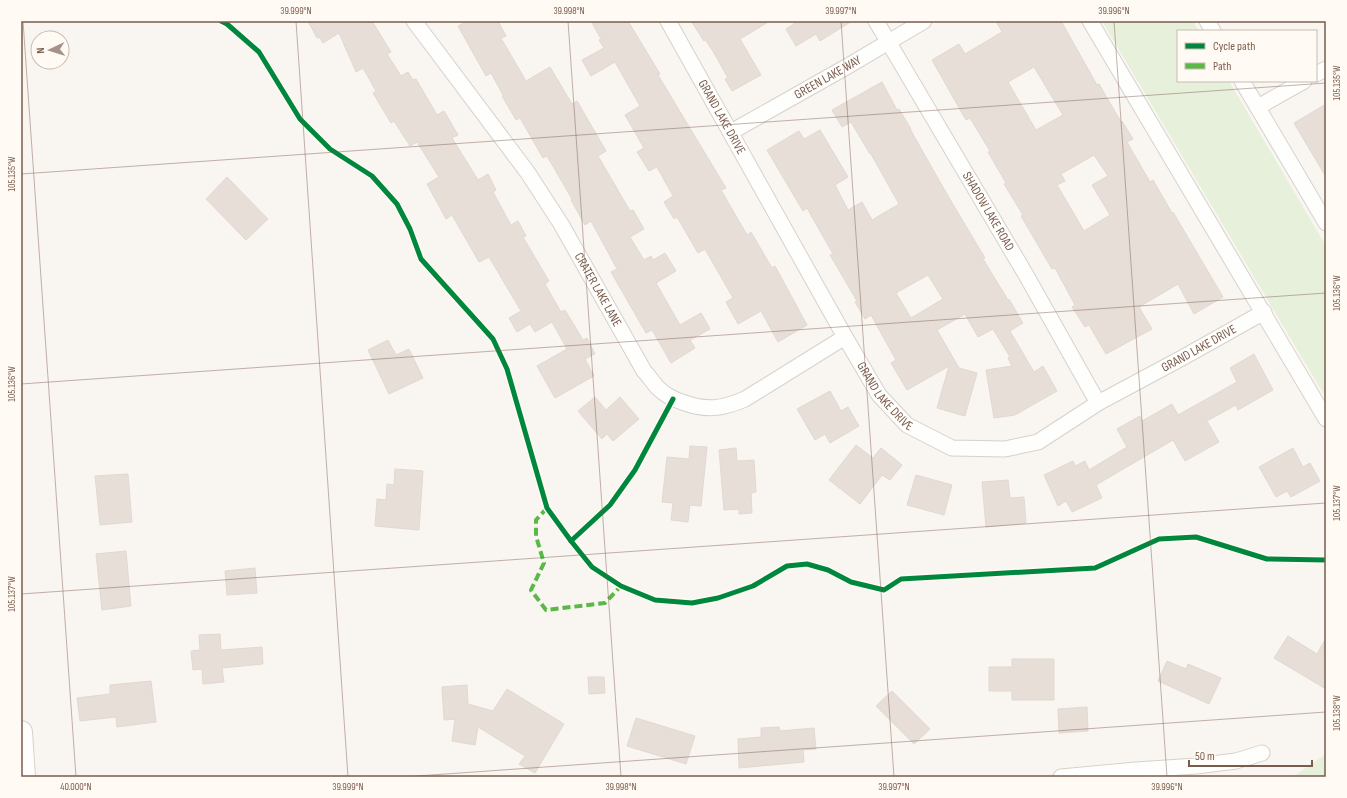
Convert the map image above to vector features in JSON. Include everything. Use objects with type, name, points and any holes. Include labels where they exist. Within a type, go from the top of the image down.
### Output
[{"type":"main road","points":[[21,732],[24,777]]},
{"type":"street","name":"CRATER LAKE LANE","points":[[414,21],[528,172],[561,224],[644,371],[658,388],[673,399],[693,406],[710,408],[729,405],[745,399],[845,337]]},
{"type":"street","name":"GRAND LAKE DRIVE","points":[[668,21],[879,395],[907,425],[952,448],[1005,449],[1038,442],[1098,403],[1264,312]]},
{"type":"street","name":"SHADOW LAKE ROAD","points":[[876,21],[1026,275],[1098,403]]},
{"type":"street","name":"GREEN LAKE WAY","points":[[731,132],[924,21]]},
{"type":"street","points":[[1090,21],[1326,418]]},
{"type":"street","points":[[1207,21],[1212,30]]},
{"type":"street","points":[[1317,74],[1326,69]]},
{"type":"street","points":[[1243,82],[1326,223]]},
{"type":"street","points":[[1258,107],[1302,82]]},
{"type":"street","points":[[1061,777],[1196,766],[1236,761],[1262,753]]},
{"type":"green space","points":[[1102,21],[1193,21],[1198,30],[1177,30],[1177,82],[1230,82],[1326,246],[1326,398]]},
{"type":"green space","points":[[1326,754],[1326,777],[1293,777]]},
{"type":"building","points":[[308,21],[372,21],[391,52],[387,54],[401,76],[408,72],[413,80],[416,79],[437,115],[444,111],[458,135],[452,138],[478,180],[488,174],[496,190],[493,192],[511,225],[518,221],[526,236],[523,237],[549,281],[545,284],[561,312],[565,310],[583,340],[587,338],[595,354],[585,359],[594,376],[555,398],[537,366],[567,349],[552,322],[535,332],[530,324],[517,332],[509,318],[521,311],[489,257],[479,262],[452,215],[446,219],[427,184],[439,177],[417,142],[410,146],[394,121],[391,123],[373,93],[376,91],[363,68],[356,72],[339,33],[323,43],[319,37],[317,38]]},
{"type":"building","points":[[468,21],[498,21],[506,36],[501,38],[526,81],[550,67],[572,104],[577,101],[606,151],[598,156],[630,211],[633,210],[644,229],[630,237],[644,260],[651,256],[653,260],[665,253],[676,271],[656,283],[680,325],[701,313],[710,329],[690,340],[695,348],[671,363],[652,330],[646,333],[611,272],[617,269],[591,221],[585,225],[547,156],[543,158],[520,118],[516,120],[491,73],[486,76],[458,26]]},
{"type":"building","points":[[591,21],[628,21],[660,74],[658,75],[726,188],[721,190],[747,235],[751,232],[772,268],[775,266],[807,325],[778,342],[761,311],[738,324],[726,302],[733,298],[705,249],[698,253],[677,217],[674,219],[664,202],[673,196],[657,167],[649,171],[637,152],[644,148],[625,115],[640,106],[615,62],[591,76],[582,60],[604,48],[599,40],[601,39]]},
{"type":"building","points":[[691,21],[770,21],[740,39],[761,75],[732,91],[725,79],[728,78],[714,53]]},
{"type":"building","points":[[798,21],[852,21],[820,41],[816,34],[796,46],[786,29]]},
{"type":"building","points":[[996,21],[1061,21],[1097,85],[1099,84],[1121,122],[1122,121],[1133,139],[1127,142],[1150,182],[1153,180],[1223,297],[1194,314],[1178,284],[1139,307],[1152,329],[1106,354],[1089,325],[1085,327],[1072,307],[1075,305],[1055,268],[1052,269],[1021,216],[1023,215],[1004,184],[1006,183],[988,152],[990,151],[970,118],[966,120],[932,60],[959,44],[965,54],[1002,32]],"holes":[[[1034,67],[1063,115],[1036,130],[1008,82]],[[1094,155],[1108,176],[1092,185],[1110,215],[1084,231],[1057,185],[1065,181],[1061,174]]]},
{"type":"building","points":[[882,82],[897,110],[899,109],[911,129],[948,196],[985,258],[983,259],[1023,323],[1010,331],[1034,372],[1043,366],[1057,391],[1015,415],[994,418],[986,370],[1012,366],[1008,358],[1010,357],[993,329],[978,337],[965,314],[937,330],[959,368],[977,373],[965,416],[937,408],[949,366],[907,390],[891,363],[896,360],[871,315],[865,319],[855,302],[857,301],[830,255],[833,254],[807,208],[803,211],[767,150],[799,131],[804,139],[820,130],[848,177],[835,185],[848,210],[862,202],[872,220],[899,204],[851,122],[842,127],[832,110]],"holes":[[[928,275],[943,299],[911,318],[896,293]]]},
{"type":"building","points":[[1326,104],[1326,177],[1294,123]]},
{"type":"building","points":[[227,177],[268,219],[246,240],[206,199]]},
{"type":"building","points":[[388,340],[396,355],[409,349],[423,378],[389,394],[368,350]]},
{"type":"building","points":[[1254,354],[1273,390],[1238,410],[1236,405],[1207,421],[1219,442],[1185,461],[1173,440],[1096,485],[1102,498],[1072,512],[1066,501],[1058,506],[1044,475],[1073,461],[1075,466],[1085,461],[1089,470],[1127,447],[1117,429],[1140,416],[1142,421],[1172,404],[1178,415],[1237,382],[1230,368]]},
{"type":"building","points":[[830,391],[841,411],[848,407],[859,426],[830,443],[825,434],[815,440],[797,409]]},
{"type":"building","points":[[595,397],[606,410],[620,397],[639,419],[613,441],[607,434],[602,439],[578,411]]},
{"type":"building","points":[[856,445],[873,458],[881,448],[902,465],[890,480],[882,475],[860,504],[829,480]]},
{"type":"building","points":[[690,446],[707,447],[701,506],[690,505],[688,522],[671,520],[673,503],[662,502],[667,457],[689,459]]},
{"type":"building","points":[[736,448],[737,461],[754,460],[756,492],[751,493],[752,513],[739,514],[739,509],[724,510],[719,450]]},
{"type":"building","points":[[1293,448],[1303,467],[1310,463],[1320,481],[1291,497],[1287,491],[1276,497],[1259,467]]},
{"type":"building","points":[[395,469],[423,471],[419,530],[375,526],[377,499],[386,500],[387,484],[394,485]]},
{"type":"building","points":[[128,474],[132,522],[100,525],[95,476]]},
{"type":"building","points":[[916,475],[952,485],[944,515],[907,505]]},
{"type":"building","points":[[1008,480],[1010,498],[1024,497],[1026,523],[986,527],[982,482]]},
{"type":"building","points":[[126,551],[131,606],[102,610],[96,554]]},
{"type":"building","points":[[255,568],[257,593],[227,595],[225,571]]},
{"type":"building","points":[[220,634],[221,650],[262,647],[263,664],[222,668],[224,682],[203,684],[202,669],[193,670],[191,651],[200,650],[199,635]]},
{"type":"building","points":[[1288,636],[1317,654],[1326,638],[1326,689],[1274,658]]},
{"type":"building","points":[[1012,659],[1054,659],[1054,700],[1012,700],[1012,691],[989,691],[989,667],[1012,667]]},
{"type":"building","points":[[1167,661],[1186,669],[1188,664],[1221,678],[1209,704],[1158,681]]},
{"type":"building","points":[[588,677],[604,677],[605,693],[589,694]]},
{"type":"building","points":[[151,681],[156,722],[117,727],[116,717],[80,721],[77,698],[110,694],[110,685]]},
{"type":"building","points":[[467,685],[468,704],[493,711],[507,689],[564,724],[535,773],[519,764],[525,756],[478,727],[475,745],[452,741],[455,719],[444,720],[442,687]]},
{"type":"building","points":[[892,691],[930,729],[914,744],[876,706]]},
{"type":"building","points":[[1087,707],[1088,731],[1059,733],[1058,709]]},
{"type":"building","points":[[636,718],[695,736],[686,764],[627,746]]},
{"type":"building","points":[[779,727],[780,731],[814,728],[816,749],[803,750],[804,762],[739,768],[738,739],[761,737],[761,728]]},
{"type":"marked path","points":[[547,508],[536,520],[536,536],[544,563],[531,590],[546,610],[605,603],[621,586]]},
{"type":"cycle path","points":[[221,21],[227,24],[259,52],[300,119],[330,149],[372,176],[397,204],[410,229],[421,259],[493,339],[507,369],[547,508],[592,567],[621,586],[655,600],[692,603],[718,598],[753,586],[787,566],[807,564],[828,570],[851,582],[884,590],[901,579],[1095,568],[1159,539],[1196,537],[1267,559],[1326,560]]},
{"type":"cycle path","points":[[571,541],[610,505],[635,470],[673,399]]}]
